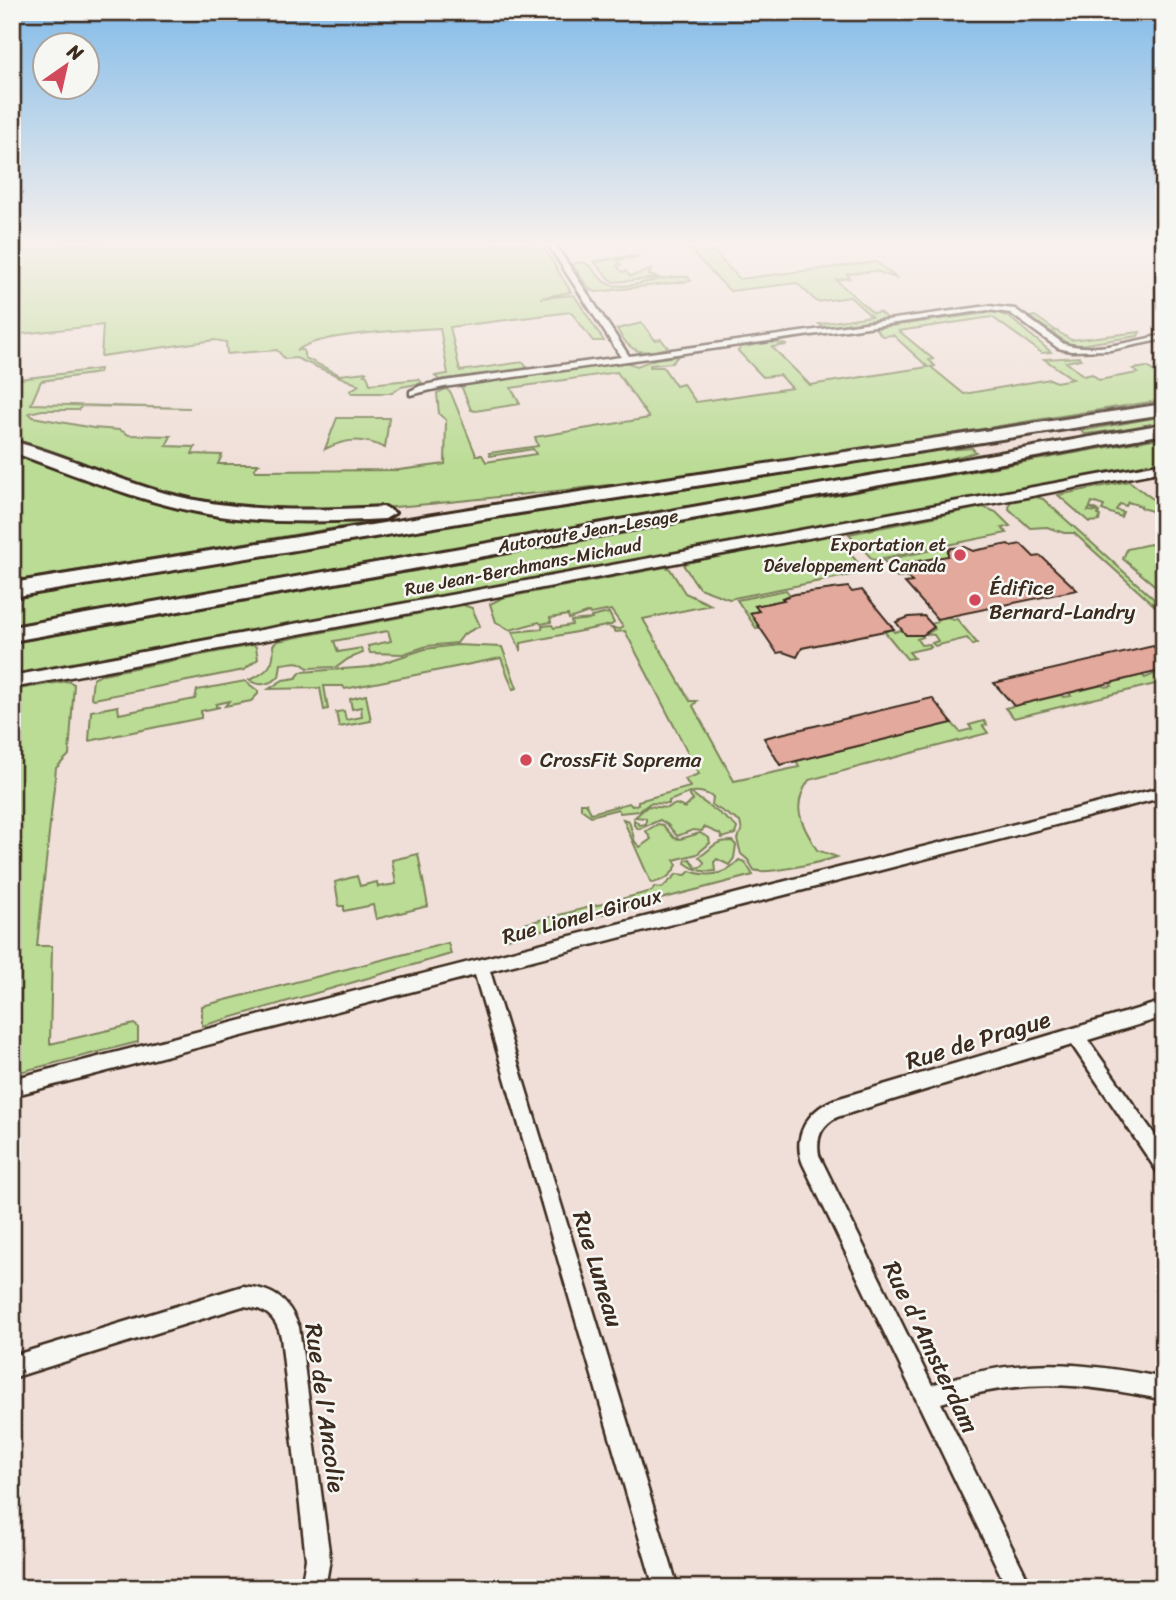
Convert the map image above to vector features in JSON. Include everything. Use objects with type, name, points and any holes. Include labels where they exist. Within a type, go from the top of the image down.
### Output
[{"type":"highway","name":"Autoroute Jean-Lesage","points":[[12,590],[513,508],[1164,409]]},
{"type":"highway","name":"Autoroute Jean-Lesage","points":[[12,634],[1164,429]]},
{"type":"highway","points":[[12,446],[161,497],[231,513],[319,516],[513,508]]},
{"type":"street","points":[[599,318],[626,358]]},
{"type":"street","points":[[413,393],[430,386],[918,318]]},
{"type":"street","points":[[1022,318],[1060,346],[1069,349],[1086,349],[1164,337]]},
{"type":"street","name":"Rue Jean-Berchmans-Michaud","points":[[12,682],[1164,467]]},
{"type":"street","name":"Rue Lionel-Giroux","points":[[12,1088],[1164,792]]},
{"type":"street","name":"Rue Luneau","points":[[480,966],[666,1588]]},
{"type":"street","name":"Rue de Prague","points":[[813,1126],[818,1118],[832,1109],[1164,1009]]},
{"type":"street","points":[[1076,1036],[1164,1164]]},
{"type":"street","name":"Rue d'Amsterdam","points":[[813,1126],[809,1138],[810,1157],[1020,1588]]},
{"type":"street","name":"Rue de l'Ancolie","points":[[12,1367],[243,1296],[255,1296],[276,1305],[284,1313],[291,1337],[318,1559],[313,1588]]},
{"type":"street","points":[[926,1398],[976,1382],[1066,1374],[1103,1377],[1164,1389]]},
{"type":"green space","points":[[12,318],[525,318],[450,327],[460,371],[523,362],[527,368],[439,380],[435,376],[448,374],[440,328],[344,336],[309,344],[298,350],[303,350],[305,358],[340,375],[366,372],[364,375],[367,375],[370,384],[419,379],[422,383],[401,387],[392,393],[352,393],[350,391],[359,385],[296,358],[285,359],[277,350],[227,354],[226,342],[215,340],[101,356],[103,325],[12,335]]},
{"type":"green space","points":[[575,318],[589,318],[604,341],[593,341]]},
{"type":"green space","points":[[860,318],[887,318],[824,327],[819,324]]},
{"type":"green space","points":[[952,318],[988,318],[899,331],[933,359],[929,360],[935,366],[931,367],[964,394],[1050,379],[1056,382],[1073,379],[1044,359],[1079,357],[1081,359],[1066,362],[1084,376],[1092,374],[1099,380],[1138,373],[1133,369],[1164,369],[1164,400],[680,476],[441,503],[324,511],[246,508],[182,498],[133,483],[12,438],[12,380],[100,369],[99,373],[41,381],[31,404],[190,408],[82,406],[78,410],[42,410],[29,413],[33,417],[120,430],[129,435],[171,436],[166,446],[195,447],[192,454],[222,455],[218,464],[259,464],[254,469],[256,471],[399,470],[445,464],[446,420],[439,414],[437,393],[446,389],[451,393],[476,455],[482,455],[486,462],[536,454],[533,449],[490,456],[489,453],[538,446],[535,437],[649,418],[617,372],[511,388],[520,404],[475,411],[471,410],[462,388],[467,384],[625,362],[637,366],[655,359],[678,356],[672,363],[650,367],[663,367],[676,386],[683,384],[696,402],[792,388],[780,375],[763,377],[738,351],[741,347],[773,342],[787,345],[772,347],[810,385],[928,367],[893,335],[882,336],[875,328]]},
{"type":"green space","points":[[993,318],[1010,318],[1051,352],[1042,353]]},
{"type":"green space","points":[[1031,318],[1037,318],[1055,330],[1053,331],[1071,340],[1140,332],[1138,336],[1072,346]]},
{"type":"green space","points":[[642,323],[655,340],[661,339],[668,348],[643,352],[637,350],[627,344],[617,329]]},
{"type":"green space","points":[[1164,416],[1164,424],[1085,434],[1081,431]]},
{"type":"green space","points":[[337,418],[389,418],[385,448],[369,442],[355,441],[325,449]]},
{"type":"green space","points":[[1164,437],[1164,461],[12,674],[12,643]]},
{"type":"green space","points":[[972,448],[976,452],[920,467],[12,626],[12,599],[314,547],[933,451]]},
{"type":"green space","points":[[12,451],[185,511],[264,520],[371,517],[372,522],[12,581]]},
{"type":"green space","points":[[1129,481],[1162,506],[1155,511],[1164,520],[1152,514],[1152,511],[1128,502],[1126,506],[1120,504],[1116,510],[1123,512],[1121,517],[1102,510],[1104,506],[1092,502],[1090,507],[1099,511],[1090,508],[1088,511],[1099,512],[1100,516],[1099,521],[1089,522],[1058,495]]},
{"type":"green space","points":[[1036,497],[1043,499],[1153,598],[1155,606],[1074,533],[1064,533],[1047,527],[1030,528],[1009,509],[1010,502]]},
{"type":"green space","points":[[983,507],[996,512],[1010,526],[1002,528],[1007,533],[873,560],[849,534]]},
{"type":"green space","points":[[834,535],[866,572],[729,599],[699,588],[684,566],[685,563]]},
{"type":"green space","points":[[1150,544],[1164,553],[1164,564],[1158,566],[1164,570],[1164,593],[1123,559],[1127,549]]},
{"type":"green space","points":[[943,548],[949,550],[950,558],[942,560],[940,557],[908,563],[910,566],[900,568],[906,576],[898,578],[883,560]]},
{"type":"green space","points":[[666,567],[685,593],[711,605],[643,619],[690,701],[697,701],[693,706],[734,781],[799,767],[796,761],[952,723],[960,732],[972,729],[969,725],[984,721],[987,725],[983,726],[988,733],[809,780],[800,799],[800,816],[817,850],[837,857],[807,865],[770,871],[754,870],[741,854],[737,839],[742,831],[740,822],[712,805],[713,797],[700,792],[686,794],[669,801],[669,804],[650,803],[639,811],[620,813],[618,809],[591,816],[581,809],[581,803],[586,803],[591,813],[629,803],[632,806],[638,804],[638,801],[690,787],[685,779],[699,774],[625,631],[616,632],[611,628],[623,627],[611,610],[589,612],[569,619],[568,615],[550,618],[551,622],[539,622],[510,630],[496,622],[490,604],[502,598]]},
{"type":"green space","points":[[786,590],[790,595],[783,598],[784,600],[756,606],[759,611],[751,613],[760,627],[756,628],[737,600]]},
{"type":"green space","points":[[463,605],[472,608],[480,626],[464,634],[457,643],[427,646],[403,654],[370,653],[368,646],[391,641],[388,631],[334,641],[338,652],[361,648],[363,653],[337,667],[308,668],[297,662],[281,664],[279,677],[272,681],[261,684],[249,680],[269,667],[274,652],[273,645],[278,641]]},
{"type":"green space","points":[[609,613],[614,623],[611,625],[521,643],[521,651],[512,632],[542,629],[542,626],[552,625],[554,628],[572,625],[571,621],[592,619],[591,617]]},
{"type":"green space","points":[[949,617],[952,620],[957,619],[977,643],[973,645],[967,638],[935,646],[932,643],[938,641],[934,635],[926,634],[935,629],[931,624],[938,622],[936,619]]},
{"type":"green space","points":[[892,629],[894,632],[902,630],[906,635],[921,635],[923,637],[917,639],[921,645],[929,644],[931,647],[909,652],[914,658],[907,659],[884,631]]},
{"type":"green space","points":[[253,645],[256,647],[258,659],[244,670],[94,699],[91,697],[93,679],[103,674]]},
{"type":"green space","points":[[456,645],[502,647],[517,688],[513,689],[501,658],[345,689],[343,686],[324,686],[328,709],[324,710],[320,688],[269,689],[283,680],[296,678],[301,672],[370,667],[425,649]]},
{"type":"green space","points":[[1164,670],[1164,682],[1014,718],[1005,708],[1061,695],[1071,696],[1069,693],[1103,685],[1112,686],[1110,683],[1142,675],[1145,678]]},
{"type":"green space","points":[[68,681],[74,684],[69,755],[56,768],[37,946],[52,946],[50,1044],[134,1024],[138,1027],[138,1042],[12,1074],[12,690]]},
{"type":"green space","points":[[245,681],[258,691],[251,701],[225,706],[229,701],[216,704],[216,707],[220,707],[201,711],[201,718],[89,741],[91,711],[118,706],[119,714],[195,699],[197,690]]},
{"type":"green space","points":[[366,695],[371,721],[339,727],[336,712],[344,711],[346,720],[362,717],[361,707],[352,709],[350,699]]},
{"type":"green space","points":[[693,794],[734,825],[737,828],[735,834],[722,838],[720,834],[704,827],[702,831],[693,830],[677,836],[660,820],[639,829],[634,825],[634,820],[640,825],[646,824],[646,818],[635,817],[648,806],[667,808],[676,804],[685,808],[693,800],[689,795]]},
{"type":"green space","points":[[623,819],[629,821],[635,842],[640,847],[651,839],[646,831],[658,824],[663,825],[674,838],[680,839],[700,833],[709,838],[710,843],[697,854],[674,860],[677,865],[669,875],[663,880],[651,883]]},
{"type":"green space","points":[[732,841],[736,845],[734,858],[729,865],[717,859],[714,862],[715,871],[707,872],[696,869],[685,863],[690,859],[696,868],[703,866],[704,862],[699,857],[717,844]]},
{"type":"green space","points":[[418,854],[428,906],[376,919],[373,905],[344,911],[344,906],[339,906],[335,882],[357,876],[360,886],[377,882],[378,887],[396,884],[392,860]]},
{"type":"green space","points":[[739,860],[745,862],[753,875],[507,939],[505,929],[652,891],[654,887],[662,888],[677,874],[686,875],[690,871],[716,874]]},
{"type":"green space","points":[[448,943],[451,954],[202,1026],[202,1006]]},
{"type":"building","points":[[1021,544],[1034,557],[1041,556],[1077,590],[937,619],[905,583],[912,582],[899,568],[910,566],[907,563],[948,556],[951,548],[965,547],[973,551]]},
{"type":"building","points":[[848,587],[852,592],[862,590],[894,629],[802,648],[797,657],[783,652],[777,653],[750,613],[759,611],[755,606],[784,600],[782,598],[795,594]]},
{"type":"building","points":[[924,616],[934,627],[923,635],[906,635],[896,622],[909,617]]},
{"type":"building","name":"Édifice Bernard-Landry","points":[[1153,646],[1164,656],[1164,670],[1014,706],[994,683]]},
{"type":"building","points":[[932,698],[952,723],[780,765],[764,738]]},
{"type":"place","name":"Exportation et Développement Canada","points":[[960,555]]},
{"type":"place","name":"Édifice Bernard-Landry","points":[[975,600]]},
{"type":"place","name":"CrossFit Soprema","points":[[526,760]]}]
